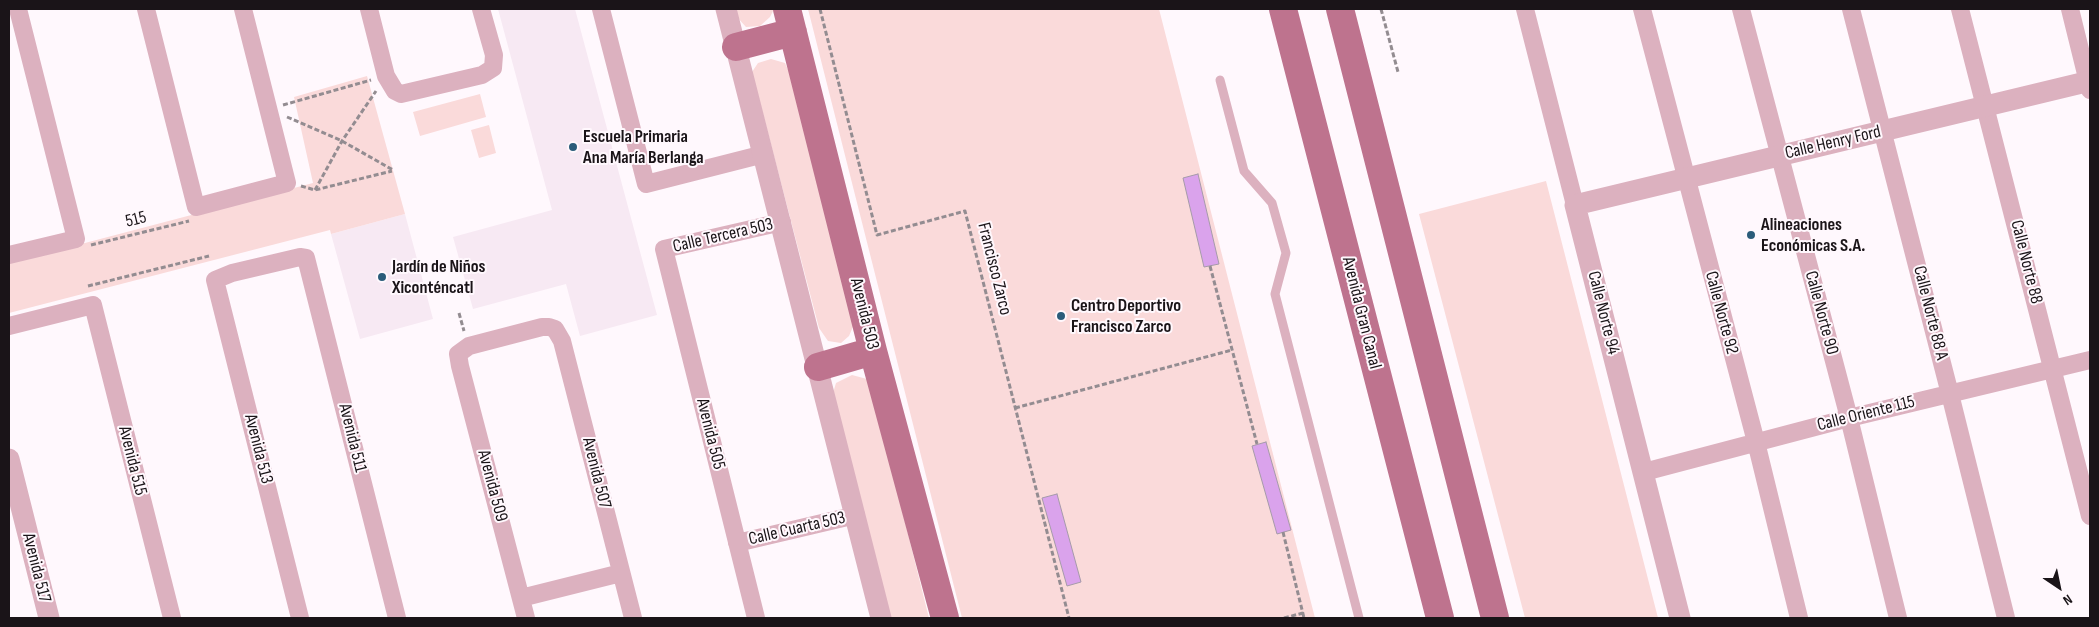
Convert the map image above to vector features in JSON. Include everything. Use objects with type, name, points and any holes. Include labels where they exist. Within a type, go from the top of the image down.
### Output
[{"type":"main road","name":"Avenida Gran Canal","points":[[1283,9],[1440,618]]},
{"type":"main road","points":[[1340,9],[1495,618]]},
{"type":"main road","points":[[736,47],[790,20]]},
{"type":"main road","name":"Avenida 503","points":[[790,20],[873,351],[945,618]]},
{"type":"main road","points":[[818,367],[873,351]]},
{"type":"street","points":[[9,255],[82,242],[18,9]]},
{"type":"street","points":[[146,9],[193,214],[287,183],[243,9]]},
{"type":"street","points":[[369,9],[390,83],[401,94],[409,94],[482,74],[493,68],[494,55],[481,9]]},
{"type":"street","points":[[601,9],[646,184],[764,154]]},
{"type":"street","points":[[726,9],[782,222],[881,618]]},
{"type":"street","name":"Calle Norte 94","points":[[1525,9],[1680,618]]},
{"type":"street","name":"Calle Norte 92","points":[[1642,9],[1756,442],[1799,618]]},
{"type":"street","name":"Calle Norte 90","points":[[1741,9],[1849,418],[1898,618]]},
{"type":"street","name":"Calle Norte 88 A","points":[[1852,9],[2006,618]]},
{"type":"street","name":"Calle Norte 88","points":[[1960,9],[2090,516]]},
{"type":"street","points":[[2070,9],[2090,84]]},
{"type":"street","name":"Calle Henry Ford","points":[[1575,205],[1779,155],[2090,84]]},
{"type":"street","name":"Calle Tercera 503","points":[[664,249],[782,222]]},
{"type":"street","name":"Avenida 505","points":[[664,249],[756,618]]},
{"type":"street","name":"Avenida 511","points":[[215,280],[241,271],[295,258],[306,258],[397,618]]},
{"type":"street","name":"Avenida 513","points":[[215,280],[300,618]]},
{"type":"street","name":"Avenida 515","points":[[9,326],[93,305],[172,618]]},
{"type":"street","name":"Avenida 509","points":[[526,618],[458,354],[469,346],[542,327],[555,329]]},
{"type":"street","name":"Avenida 507","points":[[555,329],[562,342],[633,618]]},
{"type":"street","name":"Calle Oriente 115","points":[[1644,472],[1849,418],[2090,360]]},
{"type":"street","name":"Avenida 517","points":[[9,459],[12,484],[49,618]]},
{"type":"street","name":"Calle Cuarta 503","points":[[737,543],[856,515]]},
{"type":"street","points":[[521,598],[621,572]]},
{"type":"lane","points":[[1220,80],[1244,171],[1272,203],[1286,253],[1275,294],[1359,618]]},
{"type":"path","name":"Francisco Zarco","points":[[820,9],[877,235],[964,211],[1069,618]]},
{"type":"path","points":[[1381,9],[1398,72]]},
{"type":"path","points":[[268,109],[390,83]]},
{"type":"path","points":[[268,109],[342,141],[393,170],[315,190],[342,141],[390,83]]},
{"type":"path","name":"515","points":[[82,242],[193,214]]},
{"type":"path","points":[[88,286],[208,256]]},
{"type":"path","points":[[1210,266],[1257,444]]},
{"type":"path","points":[[1015,408],[1232,350]]},
{"type":"path","points":[[1282,532],[1304,618]]},
{"type":"path","points":[[1284,618],[1303,613]]},
{"type":"shaded area","name":"Escuela Primaria Ana María Berlanga","points":[[498,9],[575,9],[657,315],[580,336],[566,284],[473,309],[453,237],[552,210]]},
{"type":"shaded area","points":[[735,9],[774,9],[770,17],[760,26],[746,27],[737,17]]},
{"type":"shaded area","name":"Centro Deportivo Francisco Zarco","points":[[808,9],[1159,9],[1315,618],[962,618]]},
{"type":"shaded area","points":[[771,59],[785,63],[790,74],[855,322],[849,336],[841,343],[828,341],[819,328],[752,72],[758,63]]},
{"type":"shaded area","points":[[367,76],[405,214],[331,234],[330,230],[9,313],[9,263],[313,183],[294,97]]},
{"type":"shaded area","points":[[480,94],[486,117],[420,136],[413,112]]},
{"type":"shaded area","points":[[489,125],[496,153],[479,158],[471,130]]},
{"type":"shaded area","points":[[1546,181],[1658,618],[1525,618],[1419,214]]},
{"type":"shaded area","name":"Jardín de Niños Xiconténcatl","points":[[405,214],[433,319],[360,339],[331,234]]},
{"type":"shaded area","points":[[852,375],[867,379],[875,402],[929,618],[889,618],[833,393],[836,383]]},
{"type":"building","points":[[1198,174],[1219,264],[1204,267],[1183,178]]},
{"type":"building","points":[[1266,442],[1291,530],[1277,534],[1252,446]]},
{"type":"building","points":[[1057,494],[1081,582],[1067,586],[1042,498]]},
{"type":"place","name":"Escuela Primaria Ana María Berlanga","points":[[573,147]]},
{"type":"place","name":"Alineaciones Económicas S.A.","points":[[1751,235]]},
{"type":"place","name":"Jardín de Niños Xiconténcatl","points":[[382,277]]},
{"type":"place","name":"Centro Deportivo Francisco Zarco","points":[[1061,316]]}]
